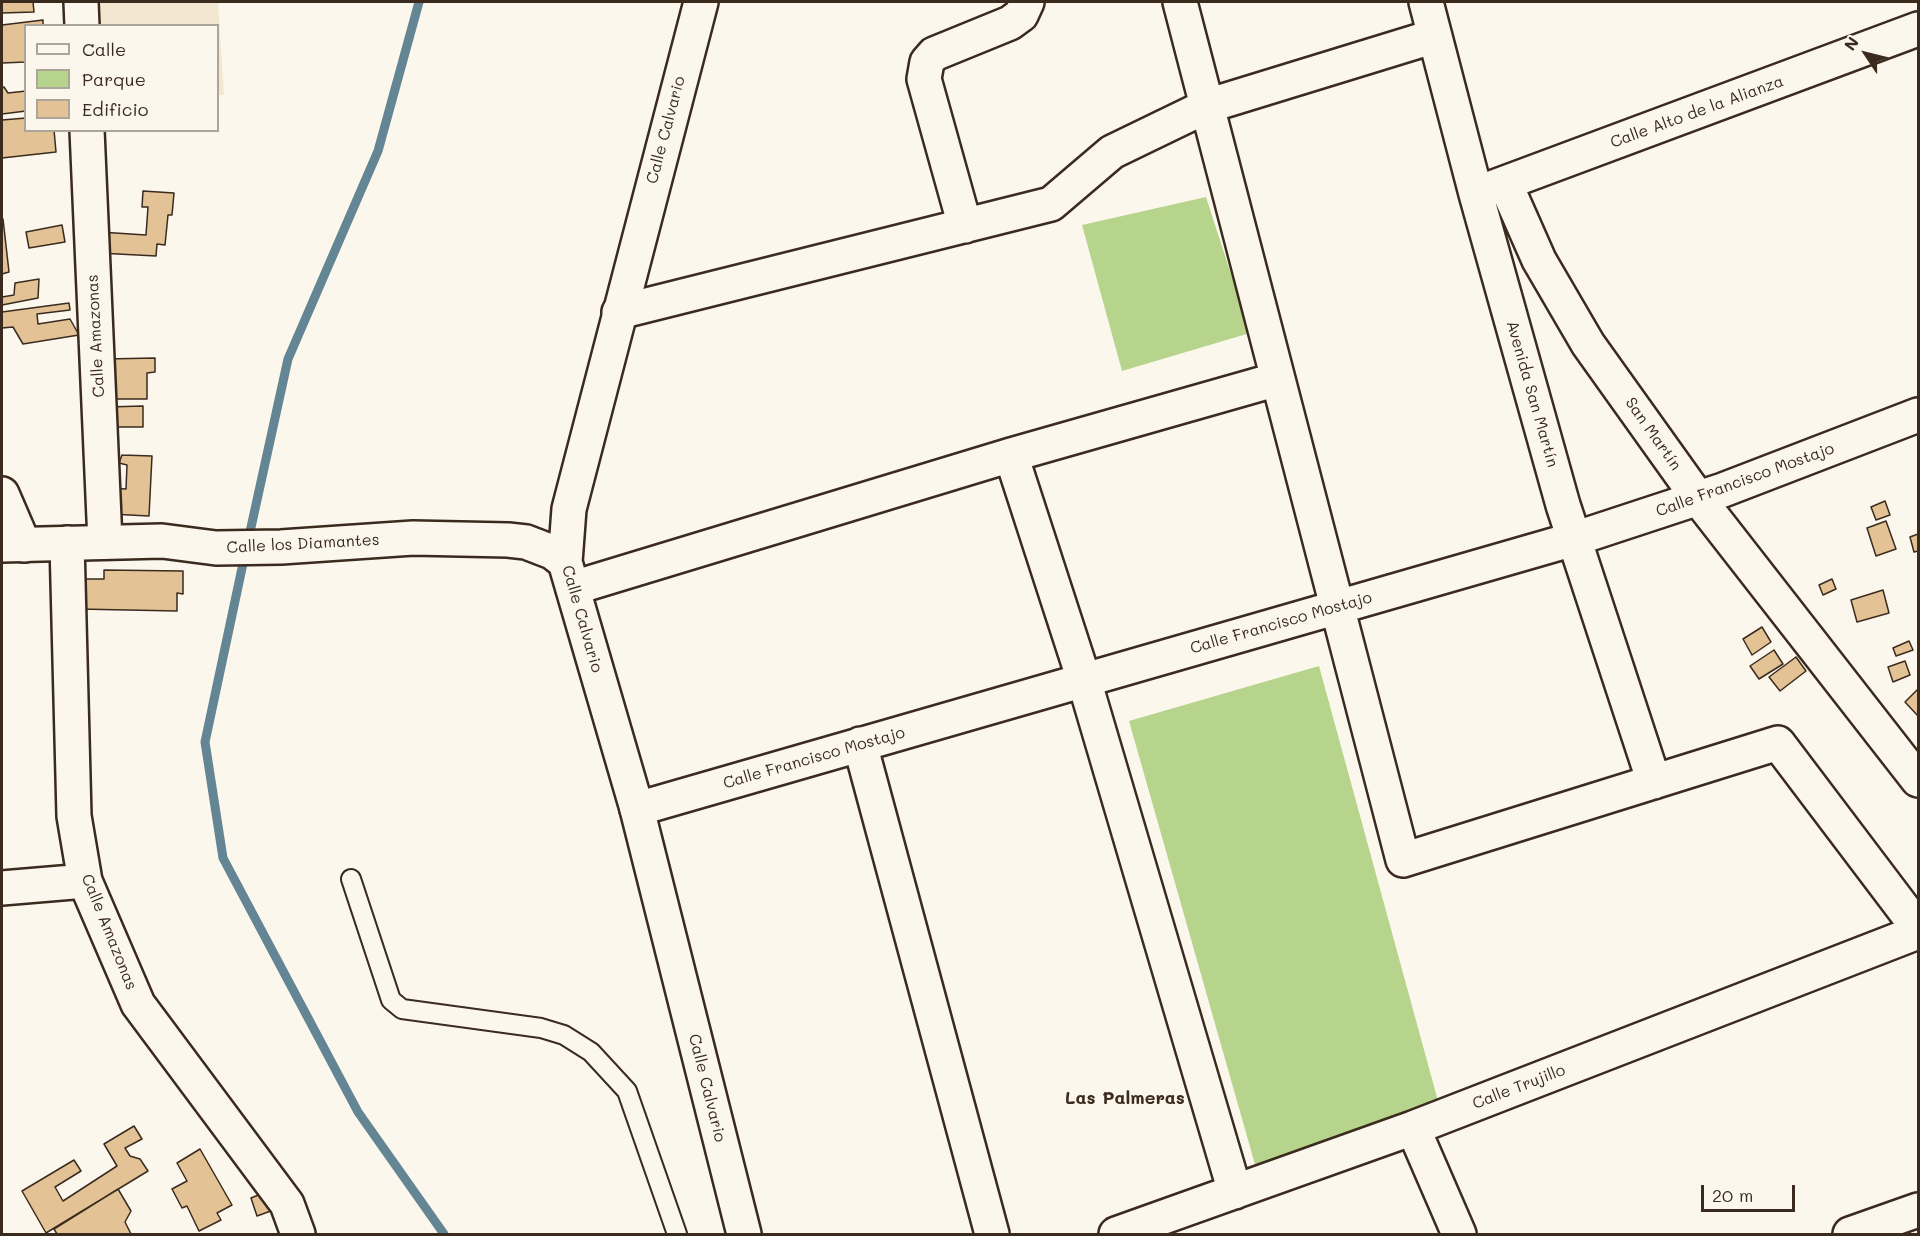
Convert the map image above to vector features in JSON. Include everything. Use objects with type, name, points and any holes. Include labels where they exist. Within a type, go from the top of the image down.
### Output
[{"type":"street","points":[[81,2],[82,24]]},
{"type":"street","name":"Calle Calvario","points":[[701,2],[569,509],[569,575],[637,809],[744,1234]]},
{"type":"street","points":[[965,226],[924,79],[927,62],[933,54],[1010,24],[1021,15],[1027,2]]},
{"type":"street","points":[[1180,2],[1403,860],[1778,743],[1918,928]]},
{"type":"street","name":"Avenida San Martín","points":[[1426,2],[1435,36],[1490,189],[1574,539],[1654,782]]},
{"type":"street","name":"Calle Alto de la Alianza","points":[[1490,189],[1918,29]]},
{"type":"street","points":[[619,312],[1051,204],[1112,152],[1207,106],[1435,36]]},
{"type":"street","name":"Calle Amazonas","points":[[87,132],[105,542]]},
{"type":"street","name":"San Martín","points":[[1490,189],[1539,260],[1588,344],[1698,498],[1918,780]]},
{"type":"street","points":[[569,575],[1278,379]]},
{"type":"street","name":"Calle Francisco Mostajo","points":[[637,809],[1574,539],[1698,498],[1918,415]]},
{"type":"street","points":[[1011,454],[1084,680],[1235,1192]]},
{"type":"street","points":[[2,494],[13,545]]},
{"type":"street","name":"Calle los Diamantes","points":[[13,545],[162,541],[216,548],[281,547],[413,538],[508,540],[526,542],[552,552],[569,575]]},
{"type":"street","name":"Calle Amazonas","points":[[67,543],[74,816],[85,881],[138,1004],[287,1204],[298,1234]]},
{"type":"street","points":[[860,744],[992,1234]]},
{"type":"street","points":[[2,888],[85,881]]},
{"type":"street","name":"Calle Trujillo","points":[[1136,1231],[1235,1192],[1413,1128],[1918,932]]},
{"type":"street","points":[[1413,1128],[1459,1234]]},
{"type":"street","points":[[1850,1234],[1918,1210]]},
{"type":"lane","points":[[351,879],[391,1000],[402,1009],[541,1028],[564,1035],[591,1052],[627,1091],[677,1234]]},
{"type":"shaded area","points":[[99,2],[218,2],[224,95],[219,95],[219,24],[101,24]]},
{"type":"green space","points":[[1206,197],[1250,333],[1122,371],[1082,225]]},
{"type":"green space","points":[[1319,666],[1438,1101],[1256,1168],[1129,721]]},
{"type":"building","points":[[2,2],[33,2],[34,12],[2,13]]},
{"type":"building","points":[[43,20],[43,24],[24,24],[24,62],[2,63],[2,25]]},
{"type":"building","points":[[4,87],[8,93],[24,91],[24,111],[2,114],[2,88]]},
{"type":"building","points":[[24,118],[24,132],[54,132],[56,152],[2,158],[2,120]]},
{"type":"building","points":[[143,191],[174,193],[172,215],[168,215],[165,245],[157,244],[156,256],[99,253],[100,232],[146,235],[148,207],[142,207]]},
{"type":"building","points":[[2,220],[9,272],[2,274]]},
{"type":"building","points":[[62,225],[65,242],[29,248],[26,232]]},
{"type":"building","points":[[39,279],[38,298],[2,305],[2,297],[14,295],[15,283]]},
{"type":"building","points":[[69,303],[70,310],[37,314],[38,324],[70,319],[79,335],[23,344],[13,327],[2,328],[2,312]]},
{"type":"building","points":[[155,358],[155,372],[147,373],[147,399],[104,399],[105,359]]},
{"type":"building","points":[[143,406],[143,427],[108,427],[107,407]]},
{"type":"building","points":[[122,455],[152,456],[149,516],[110,514],[111,488],[126,489],[127,465],[119,463]]},
{"type":"building","points":[[1885,501],[1890,515],[1876,520],[1871,507]]},
{"type":"building","points":[[1886,521],[1896,549],[1876,556],[1867,528]]},
{"type":"building","points":[[1918,534],[1918,551],[1914,552],[1910,537]]},
{"type":"building","points":[[104,570],[183,571],[183,594],[177,593],[177,611],[78,609],[79,579],[104,579]]},
{"type":"building","points":[[1832,579],[1836,589],[1823,595],[1819,585]]},
{"type":"building","points":[[1883,590],[1889,613],[1857,622],[1851,600]]},
{"type":"building","points":[[1762,627],[1771,642],[1752,655],[1743,639]]},
{"type":"building","points":[[1909,641],[1913,650],[1896,656],[1893,648]]},
{"type":"building","points":[[1774,650],[1783,664],[1759,679],[1750,666]]},
{"type":"building","points":[[1796,657],[1806,671],[1780,691],[1769,677]]},
{"type":"building","points":[[1905,661],[1910,675],[1893,682],[1888,667]]},
{"type":"building","points":[[1918,689],[1918,716],[1905,702]]},
{"type":"building","points":[[134,1126],[142,1139],[125,1148],[130,1156],[140,1159],[148,1171],[46,1233],[22,1191],[74,1160],[81,1171],[55,1187],[63,1201],[117,1166],[104,1144]]},
{"type":"building","points":[[200,1149],[232,1205],[217,1213],[221,1220],[199,1231],[187,1206],[182,1208],[172,1189],[187,1181],[177,1163]]},
{"type":"building","points":[[118,1189],[131,1211],[125,1222],[131,1234],[57,1234],[54,1229]]},
{"type":"building","points":[[273,1189],[279,1208],[257,1216],[251,1198]]},
{"type":"waterway","points":[[248,541],[288,359],[378,151],[419,2]]},
{"type":"waterway","points":[[245,554],[205,742],[223,858],[358,1112],[444,1234]]},
{"type":"district","name":"Las Palmeras","points":[[1125,1098]]}]
